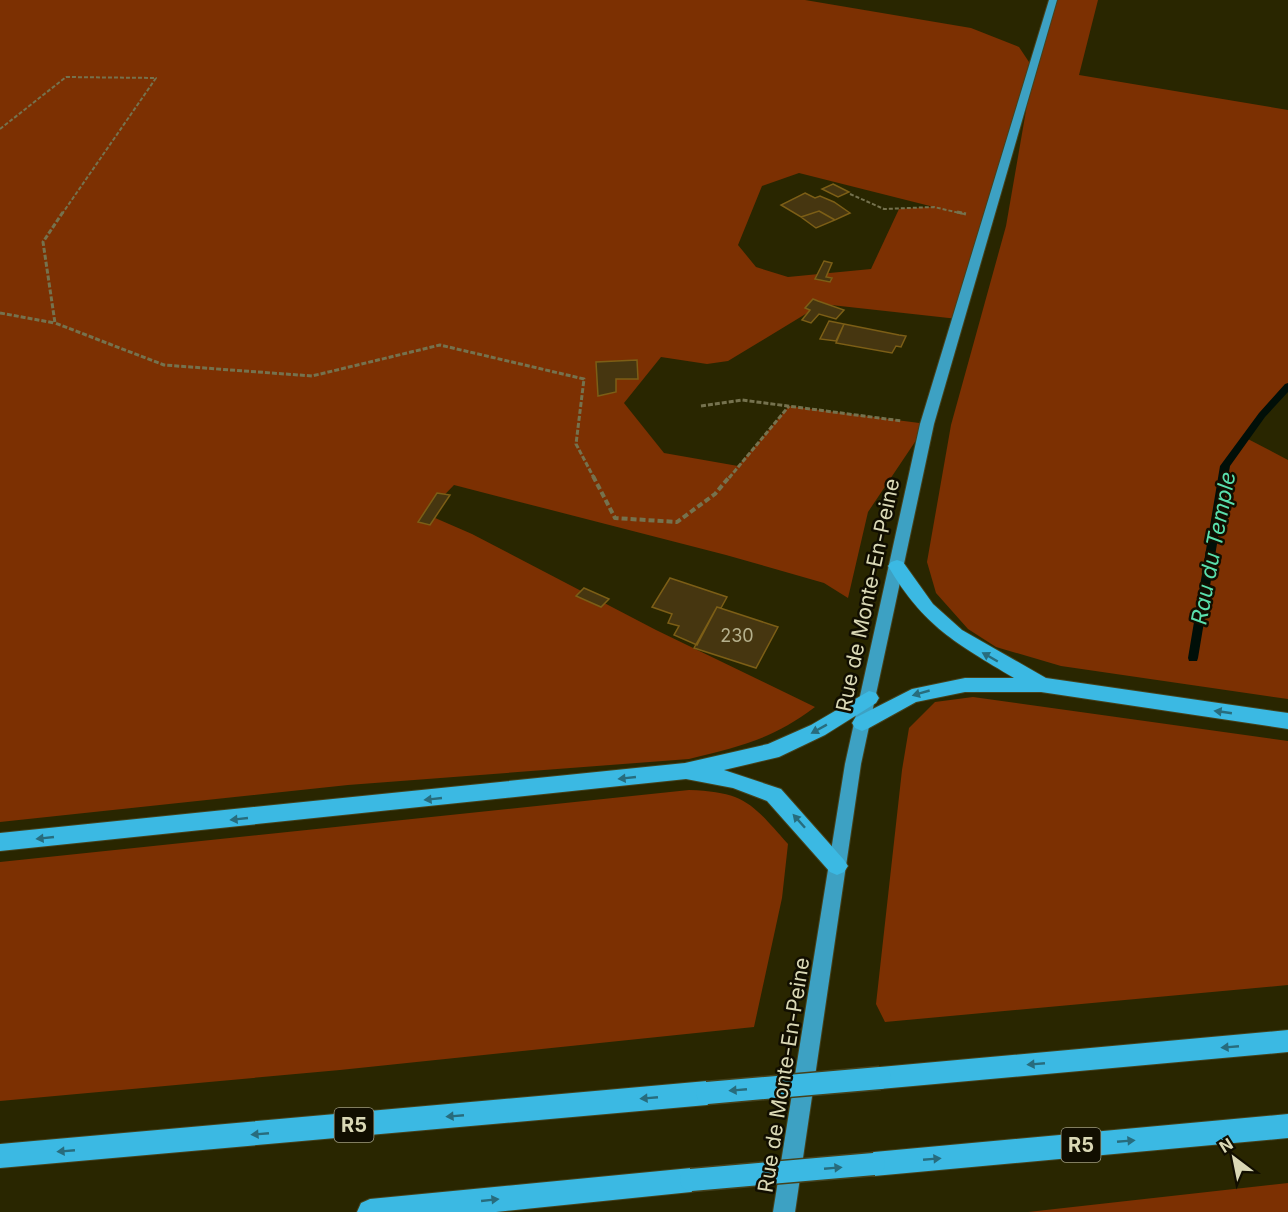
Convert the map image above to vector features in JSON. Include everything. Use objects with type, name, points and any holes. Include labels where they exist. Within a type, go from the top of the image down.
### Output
[{"type":"highway","points":[[897,566],[927,609],[956,635],[1041,685]]},
{"type":"highway","points":[[862,723],[912,696],[940,688],[965,685],[1041,685],[1288,721]]},
{"type":"highway","points":[[0,843],[685,771],[772,751],[818,730],[869,698]]},
{"type":"highway","points":[[685,771],[735,780],[774,795],[837,866]]},
{"type":"highway","name":"R5","points":[[0,1156],[1288,1041]]},
{"type":"highway","name":"R5","points":[[370,1212],[691,1180],[1288,1126]]},
{"type":"main road","name":"Rue de Monte-En-Peine","points":[[784,1212],[837,866],[862,723],[927,424],[1053,0]]},
{"type":"path","points":[[0,129],[66,77],[156,78],[43,242],[55,323]]},
{"type":"path","points":[[850,194],[884,208],[934,207],[988,218]]},
{"type":"path","points":[[0,313],[55,323],[164,365],[312,376],[440,345],[584,379],[576,444],[615,518],[677,522],[715,494],[789,406]]},
{"type":"path","points":[[701,406],[742,400],[927,424]]},
{"type":"shaded area","points":[[0,0],[805,0],[971,28],[1019,47],[1033,68],[1053,0],[1098,0],[1079,75],[1288,110],[1288,386],[1262,415],[1246,438],[1288,460],[1288,699],[1061,666],[996,647],[968,629],[936,593],[927,562],[951,425],[1006,226],[1032,76],[958,319],[822,304],[728,361],[707,364],[661,357],[624,403],[664,453],[738,466],[789,406],[927,424],[868,512],[848,598],[824,583],[726,555],[454,485],[426,514],[472,534],[656,630],[815,707],[770,735],[740,746],[689,759],[348,785],[0,822]],"holes":[[[799,173],[930,206],[899,209],[871,269],[788,277],[756,267],[738,245],[762,186]]]},
{"type":"shaded area","points":[[973,697],[1288,741],[1288,985],[885,1022],[876,1004],[902,770],[909,728],[935,702]]},
{"type":"shaded area","points":[[689,790],[708,791],[736,797],[756,810],[788,844],[782,898],[754,1027],[340,1070],[0,1101],[0,862]]},
{"type":"shaded area","points":[[1288,1183],[1288,1212],[1028,1212]]},
{"type":"building","points":[[833,184],[849,192],[838,197],[822,189]]},
{"type":"building","points":[[805,193],[815,198],[820,196],[834,202],[850,213],[835,220],[819,211],[801,217],[781,205]]},
{"type":"building","points":[[819,211],[835,220],[816,228],[801,217]]},
{"type":"building","points":[[824,261],[832,263],[826,277],[832,278],[830,282],[815,279]]},
{"type":"building","points":[[813,299],[844,310],[836,319],[819,314],[811,323],[802,320],[810,310],[805,308]]},
{"type":"building","points":[[829,321],[844,324],[836,341],[820,339]]},
{"type":"building","points":[[844,324],[906,336],[901,347],[896,346],[892,353],[836,343]]},
{"type":"building","points":[[637,360],[638,379],[616,379],[616,392],[598,396],[596,362]]},
{"type":"building","points":[[437,493],[450,495],[430,525],[418,522]]},
{"type":"building","points":[[670,578],[727,597],[721,608],[717,607],[697,645],[674,635],[679,626],[668,623],[672,614],[652,607]]},
{"type":"building","points":[[584,588],[609,599],[601,607],[576,596]]},
{"type":"building","points":[[717,607],[778,627],[756,668],[694,648]]},
{"type":"waterway","name":"Rau du Temple","points":[[1193,658],[1225,466],[1262,415],[1288,386]]}]
